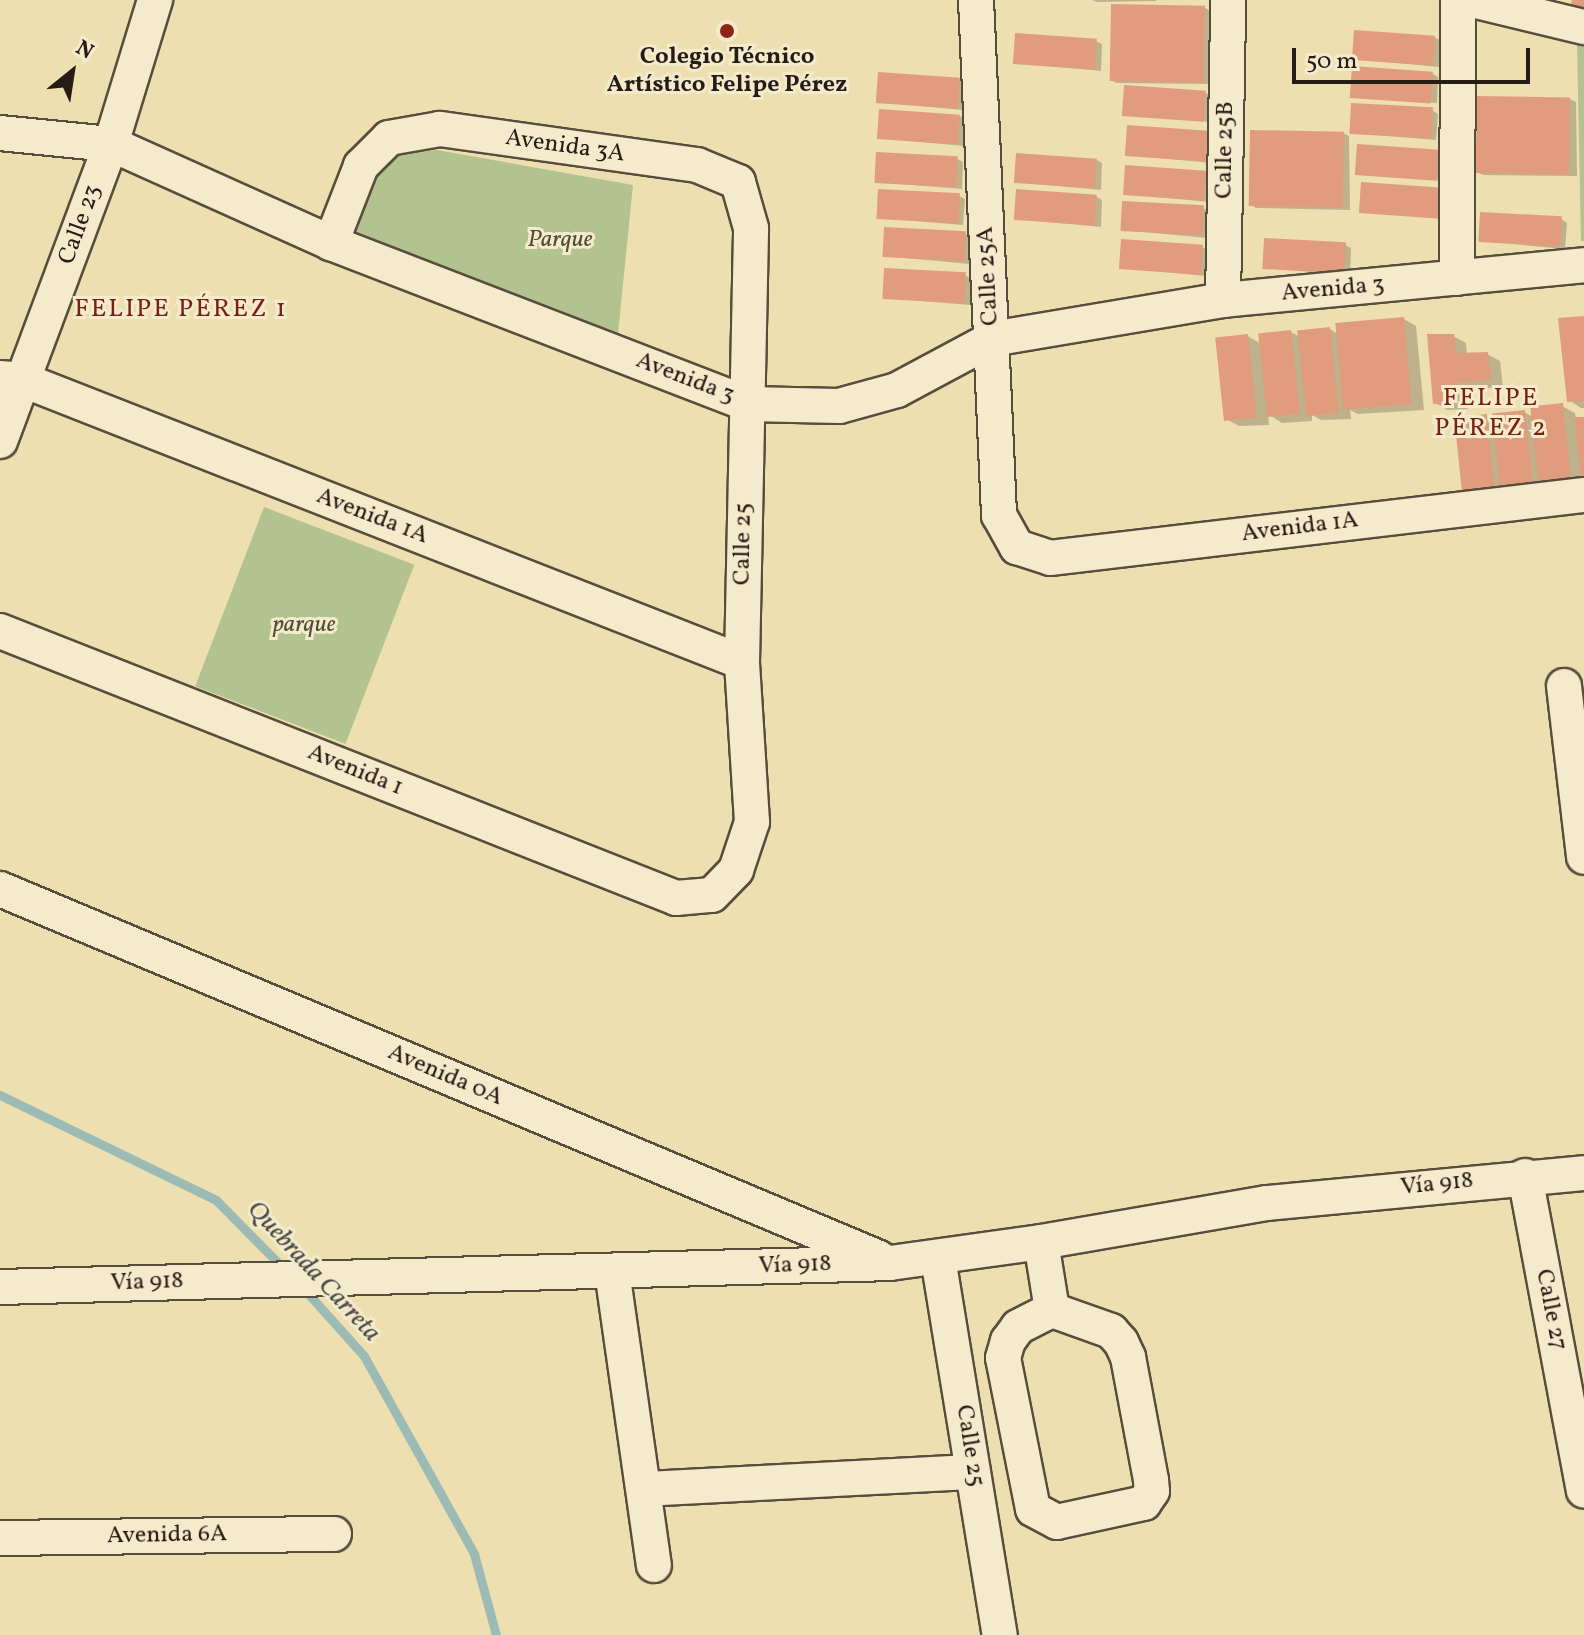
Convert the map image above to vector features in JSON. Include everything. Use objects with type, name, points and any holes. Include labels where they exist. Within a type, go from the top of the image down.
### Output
[{"type":"street","name":"Calle 23","points":[[0,441],[12,379],[111,144],[155,0]]},
{"type":"street","name":"Calle 25A","points":[[976,0],[999,515],[1017,547]]},
{"type":"street","name":"Calle 25B","points":[[1223,300],[1228,0]]},
{"type":"street","points":[[1457,278],[1458,0]]},
{"type":"street","points":[[1472,0],[1584,27]]},
{"type":"street","name":"Avenida 3A","points":[[331,243],[361,166],[389,138],[440,129],[697,165],[738,182]]},
{"type":"street","name":"Avenida 3","points":[[0,133],[111,144],[331,243],[748,404],[839,406],[897,390],[992,339],[1223,300],[1584,265]]},
{"type":"street","name":"Calle 25","points":[[712,895],[736,870],[752,822],[742,662],[751,228],[738,182]]},
{"type":"street","name":"Avenida 1A","points":[[12,379],[742,662]]},
{"type":"street","name":"Avenida 1A","points":[[1017,547],[1050,558],[1584,495]]},
{"type":"street","name":"Avenida 1","points":[[0,631],[676,898],[712,895]]},
{"type":"street","points":[[1564,686],[1584,857]]},
{"type":"street","name":"Avenida 0A","points":[[0,889],[890,1263]]},
{"type":"street","name":"Vía 918","points":[[0,1287],[890,1263],[1041,1242],[1267,1203],[1525,1176],[1584,1173]]},
{"type":"street","name":"Calle 27","points":[[1525,1176],[1584,1491]]},
{"type":"street","points":[[1041,1242],[1052,1310]]},
{"type":"street","name":"Calle 25","points":[[938,1258],[1000,1635]]},
{"type":"street","points":[[612,1271],[654,1565]]},
{"type":"street","points":[[1052,1310],[1111,1331],[1124,1350],[1151,1480],[1152,1491],[1144,1503],[1057,1522],[1033,1509],[1003,1358],[1018,1327],[1052,1310]]},
{"type":"street","points":[[645,1489],[973,1472]]},
{"type":"street","name":"Avenida 6A","points":[[0,1538],[334,1534]]},
{"type":"green space","points":[[1577,43],[1584,44],[1584,241],[1581,241]]},
{"type":"green space","name":"Parque","points":[[437,150],[633,185],[618,334],[353,234],[375,173],[397,154]]},
{"type":"green space","name":"parque","points":[[264,507],[414,565],[345,744],[195,686]]},
{"type":"building","points":[[1572,0],[1584,0],[1584,11],[1570,7]]},
{"type":"building","points":[[1111,4],[1205,6],[1204,83],[1110,81]]},
{"type":"building","points":[[1354,30],[1435,36],[1433,66],[1352,60]]},
{"type":"building","points":[[1015,33],[1097,39],[1095,70],[1013,64]]},
{"type":"building","points":[[1352,66],[1433,72],[1431,104],[1350,98]]},
{"type":"building","points":[[878,72],[960,78],[958,109],[876,103]]},
{"type":"building","points":[[1124,85],[1206,91],[1204,122],[1122,116]]},
{"type":"building","points":[[1477,96],[1570,98],[1569,175],[1476,173]]},
{"type":"building","points":[[1351,103],[1433,107],[1431,138],[1349,134]]},
{"type":"building","points":[[879,109],[960,115],[958,145],[877,139]]},
{"type":"building","points":[[1127,125],[1208,131],[1206,162],[1125,156]]},
{"type":"building","points":[[1250,130],[1344,132],[1343,208],[1249,206]]},
{"type":"building","points":[[1357,144],[1439,150],[1437,181],[1355,175]]},
{"type":"building","points":[[876,152],[958,156],[956,187],[874,183]]},
{"type":"building","points":[[1016,153],[1097,159],[1095,189],[1014,183]]},
{"type":"building","points":[[1125,165],[1206,171],[1204,201],[1123,195]]},
{"type":"building","points":[[1361,182],[1443,188],[1441,219],[1359,213]]},
{"type":"building","points":[[878,189],[960,193],[958,223],[876,219]]},
{"type":"building","points":[[1016,189],[1097,195],[1095,226],[1014,220]]},
{"type":"building","points":[[1122,201],[1204,205],[1202,235],[1120,231]]},
{"type":"building","points":[[1480,212],[1562,216],[1560,246],[1478,242]]},
{"type":"building","points":[[884,227],[966,231],[964,261],[882,257]]},
{"type":"building","points":[[1264,238],[1346,242],[1344,273],[1262,269]]},
{"type":"building","points":[[1121,239],[1203,245],[1201,275],[1119,269]]},
{"type":"building","points":[[884,268],[966,272],[964,303],[882,299]]},
{"type":"building","points":[[1584,316],[1584,401],[1567,402],[1558,318]]},
{"type":"building","points":[[1404,317],[1412,404],[1343,410],[1335,323]]},
{"type":"building","points":[[1330,327],[1339,413],[1306,416],[1297,330]]},
{"type":"building","points":[[1291,330],[1300,414],[1267,417],[1258,333]]},
{"type":"building","points":[[1248,334],[1257,418],[1224,421],[1215,337]]},
{"type":"building","points":[[1427,334],[1454,334],[1456,353],[1488,352],[1491,380],[1455,383],[1456,403],[1433,404]]},
{"type":"building","points":[[1563,403],[1572,489],[1539,492],[1530,406]]},
{"type":"building","points":[[1525,410],[1534,495],[1501,498],[1492,413]]},
{"type":"building","points":[[1487,414],[1496,498],[1463,501],[1454,417]]},
{"type":"building","points":[[1574,417],[1584,417],[1584,477],[1581,478]]},
{"type":"waterway","name":"Quebrada Carreta","points":[[0,1095],[216,1200],[285,1270]]},
{"type":"waterway","name":"Quebrada Carreta","points":[[304,1289],[364,1356],[474,1554],[496,1635]]},
{"type":"place","name":"Colegio Técnico Artístico Felipe Pérez","points":[[727,31]]},
{"type":"district","name":"FELIPE PÉREZ 1","points":[[181,310]]},
{"type":"district","name":"FELIPE PÉREZ 2","points":[[1491,414]]}]
